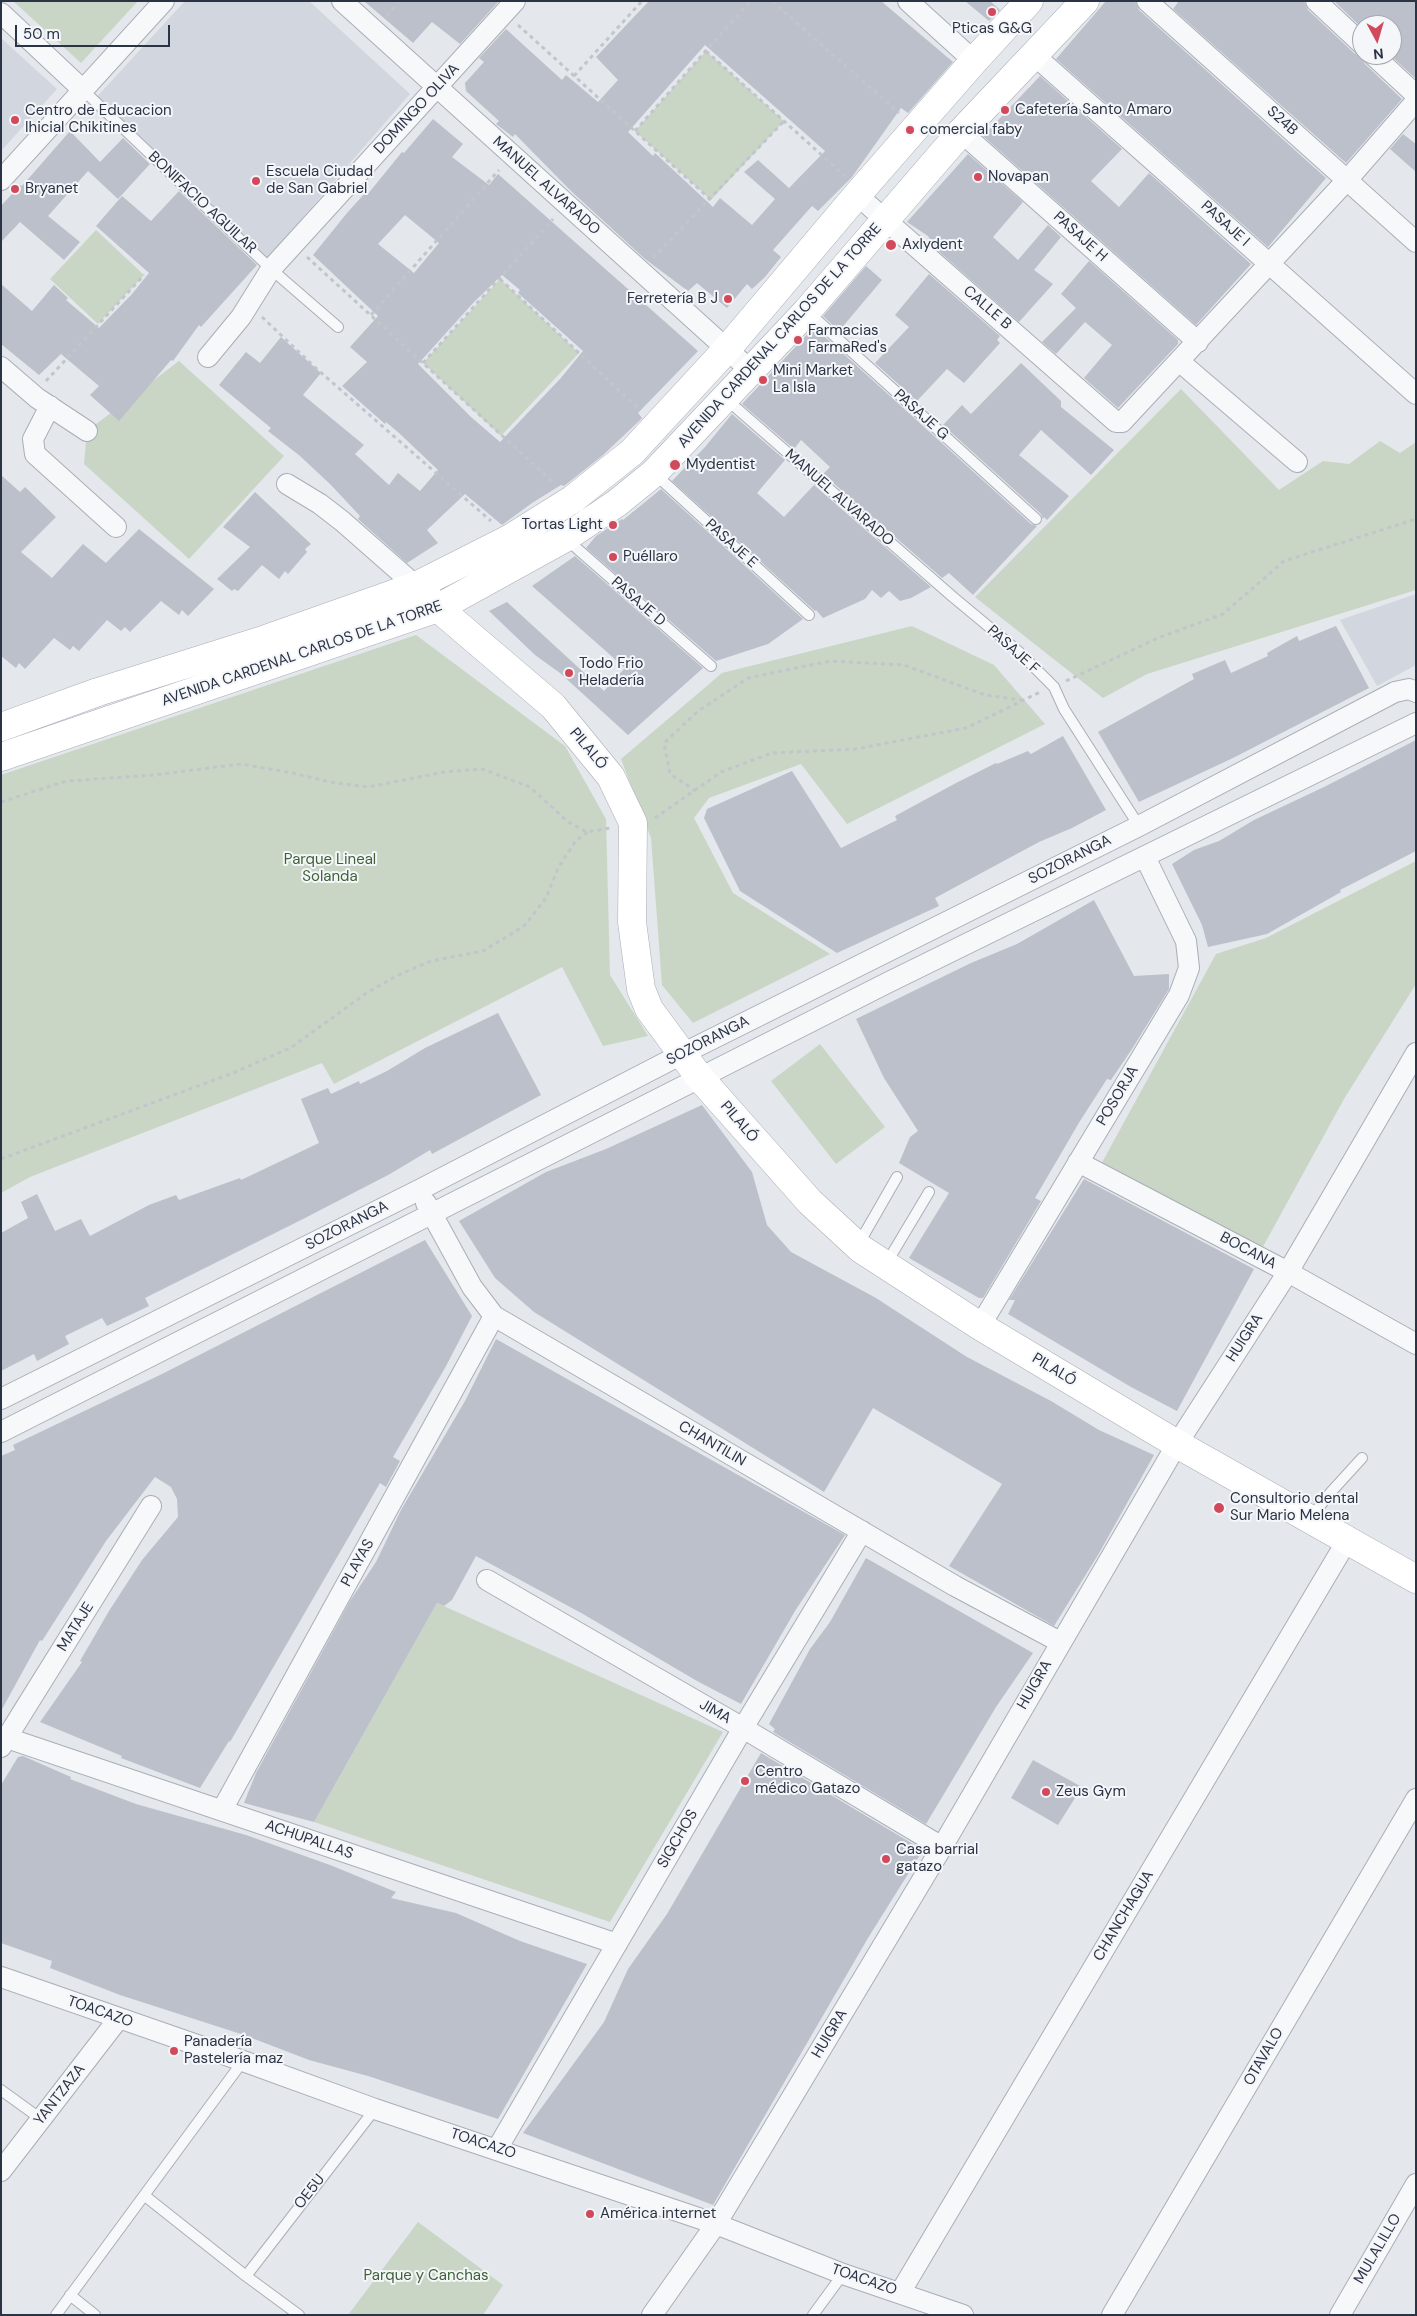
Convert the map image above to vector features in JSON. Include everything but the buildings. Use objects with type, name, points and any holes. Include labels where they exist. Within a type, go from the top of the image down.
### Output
[{"type":"street","points":[[1,180],[164,1]]},
{"type":"street","name":"MANUEL ALVARADO","points":[[342,1],[750,370]]},
{"type":"street","points":[[908,1],[974,61]]},
{"type":"street","name":"AVENIDA CARDENAL CARLOS DE LA TORRE","points":[[1,727],[98,692],[266,639],[416,586],[510,539],[573,499],[632,452],[727,349],[852,186],[974,61],[1029,1]]},
{"type":"street","name":"AVENIDA CARDENAL CARLOS DE LA TORRE","points":[[1,757],[438,608],[565,538],[617,503],[654,473],[807,311],[961,132],[1085,1]]},
{"type":"street","name":"S24B","points":[[1148,1],[1416,242]]},
{"type":"street","points":[[1316,1],[1352,35]]},
{"type":"street","name":"DOMINGO OLIVA","points":[[208,358],[241,317],[271,269],[437,88],[514,11]]},
{"type":"street","name":"BONIFACIO AGUILAR","points":[[1,13],[83,90]]},
{"type":"street","name":"PASAJE I","points":[[1034,55],[1416,394]]},
{"type":"street","points":[[1384,65],[1416,95]]},
{"type":"street","points":[[1298,462],[1180,362],[1348,179],[1416,101]]},
{"type":"street","name":"PASAJE H","points":[[961,132],[1198,342]]},
{"type":"street","name":"CALLE B","points":[[852,186],[886,219],[1116,422],[1126,420],[1180,362]]},
{"type":"street","points":[[1,367],[50,406],[86,431]]},
{"type":"street","points":[[50,406],[33,439],[35,454],[116,527]]},
{"type":"street","name":"PILALÓ","points":[[287,484],[320,504],[342,521],[416,586],[438,608],[553,706],[611,776],[633,823],[632,922],[641,989],[649,1009],[700,1078],[810,1202],[858,1246],[980,1326],[1177,1444],[1416,1579]]},
{"type":"street","name":"SOZORANGA","points":[[1,1399],[419,1190],[682,1054],[1139,826],[1395,692],[1409,689],[1416,692]]},
{"type":"street","name":"SOZORANGA","points":[[1,1432],[887,983],[1416,723]]},
{"type":"street","name":"POSORJA","points":[[980,1326],[1179,995],[1189,968],[1186,941],[1145,857]]},
{"type":"street","points":[[876,958],[887,983]]},
{"type":"street","name":"HUIGRA","points":[[652,2315],[716,2224],[942,1847],[1177,1444],[1288,1272],[1416,1053]]},
{"type":"street","name":"BOCANA","points":[[1078,1162],[1288,1272],[1416,1344]]},
{"type":"street","name":"CHANTILIN","points":[[419,1190],[472,1287],[494,1316],[954,1586],[1060,1642]]},
{"type":"street","name":"PLAYAS","points":[[222,1810],[494,1316]]},
{"type":"street","name":"MATAJE","points":[[3,1740],[152,1506]]},
{"type":"street","name":"SIGCHOS","points":[[497,2149],[743,1728],[862,1531]]},
{"type":"street","name":"CHANCHAGUA","points":[[900,2293],[1348,1539]]},
{"type":"street","name":"JIMA","points":[[487,1580],[743,1728],[942,1847]]},
{"type":"street","name":"ACHUPALLAS","points":[[3,1740],[222,1810],[617,1944]]},
{"type":"street","name":"OTAVALO","points":[[1112,2315],[1416,1799]]},
{"type":"street","name":"TOACAZO","points":[[1,1977],[375,2109],[716,2224],[843,2274],[963,2315]]},
{"type":"street","name":"YANTZAZA","points":[[1,2171],[119,2018]]},
{"type":"street","name":"MULALILLO","points":[[1340,2315],[1416,2184]]},
{"type":"lane","name":"BONIFACIO AGUILAR","points":[[83,90],[271,269],[338,327]]},
{"type":"lane","name":"PASAJE G","points":[[807,311],[1036,519]]},
{"type":"lane","name":"MANUEL ALVARADO","points":[[725,398],[953,598]]},
{"type":"lane","name":"PASAJE E","points":[[654,473],[809,615]]},
{"type":"lane","name":"PASAJE D","points":[[565,538],[711,666]]},
{"type":"lane","name":"PASAJE F","points":[[953,598],[1018,651],[1054,687],[1064,709],[1139,826]]},
{"type":"lane","points":[[858,1246],[897,1177]]},
{"type":"lane","points":[[886,1265],[929,1192]]},
{"type":"lane","points":[[1311,1518],[1331,1492],[1362,1458]]},
{"type":"lane","points":[[56,2315],[243,2061]]},
{"type":"lane","points":[[1,2090],[41,2119]]},
{"type":"lane","name":"OE5U","points":[[246,2276],[375,2109]]},
{"type":"lane","points":[[145,2196],[296,2314]]},
{"type":"lane","points":[[813,2315],[843,2274]]},
{"type":"lane","points":[[70,2295],[95,2315]]},
{"type":"path","points":[[383,22],[399,1]]},
{"type":"path","points":[[574,76],[642,1]]},
{"type":"path","points":[[635,131],[750,1]]},
{"type":"path","points":[[772,1],[899,114]]},
{"type":"path","points":[[514,11],[574,76],[711,200]]},
{"type":"path","points":[[706,51],[784,121],[852,186]]},
{"type":"path","points":[[652,259],[711,200],[784,121]]},
{"type":"path","points":[[371,315],[499,170]]},
{"type":"path","points":[[423,363],[554,218]]},
{"type":"path","points":[[305,254],[557,486]]},
{"type":"path","points":[[45,382],[144,275]]},
{"type":"path","points":[[500,279],[642,412]]},
{"type":"path","points":[[260,315],[318,370],[494,524]]},
{"type":"path","points":[[696,791],[670,774],[664,742],[697,712],[748,678],[830,661],[904,665],[985,695],[1022,700]]},
{"type":"path","points":[[1,802],[66,781],[154,775],[241,764],[330,782],[368,787],[444,772],[482,769],[530,787],[568,822],[587,832]]},
{"type":"path","points":[[1,1159],[215,1080],[292,1047],[365,994],[396,976],[431,961],[483,951],[524,926],[546,898],[558,868],[575,842],[587,832],[633,823]]},
{"type":"shaded area","name":"Escuela Ciudad de San Gabriel","points":[[185,1],[309,1],[410,94],[264,262],[93,101]]},
{"type":"shaded area","name":"Centro de Educacion Ihicial Chikitines","points":[[1,38],[57,89],[1,151]]},
{"type":"shaded area","points":[[1416,594],[1416,665],[1377,686],[1340,620]]},
{"type":"green space","points":[[13,1],[138,1],[81,63]]},
{"type":"green space","points":[[706,51],[784,121],[711,200],[635,131]]},
{"type":"green space","points":[[96,230],[144,275],[98,324],[50,279]]},
{"type":"green space","points":[[500,279],[579,353],[501,436],[423,363]]},
{"type":"green space","points":[[179,361],[284,456],[189,559],[84,464],[87,431]]},
{"type":"green space","points":[[1181,389],[1279,490],[1323,461],[1349,464],[1380,441],[1400,453],[1416,442],[1416,590],[1147,674],[1103,698],[975,597]]},
{"type":"green space","points":[[912,626],[994,665],[1045,724],[847,824],[801,764],[709,798],[694,818],[733,893],[830,954],[693,1023],[662,985],[651,838],[621,759],[722,673]]},
{"type":"green space","name":"Parque Lineal Solanda","points":[[416,635],[565,746],[606,819],[610,975],[648,1036],[603,1046],[562,967],[334,1084],[322,1063],[30,1177],[1,1193],[1,775]]},
{"type":"green space","points":[[1416,861],[1416,984],[1344,1099],[1259,1254],[1099,1168],[1216,954],[1266,938]]},
{"type":"green space","points":[[820,1044],[885,1127],[836,1164],[771,1081]]},
{"type":"green space","points":[[437,1603],[723,1732],[610,1922],[314,1822]]},
{"type":"green space","name":"Parque y Canchas","points":[[418,2222],[503,2285],[483,2315],[348,2315]]},
{"type":"place","name":"Pticas G&G","points":[[992,12]]},
{"type":"place","name":"Cafetería Santo Amaro","points":[[1005,110]]},
{"type":"place","name":"Centro de Educacion Ihicial Chikitines","points":[[15,120]]},
{"type":"place","name":"comercial faby","points":[[910,130]]},
{"type":"place","name":"Novapan","points":[[978,177]]},
{"type":"place","name":"Escuela Ciudad de San Gabriel","points":[[256,181]]},
{"type":"place","name":"Bryanet","points":[[15,189]]},
{"type":"place","name":"Axlydent","points":[[891,245]]},
{"type":"place","name":"Ferretería B J","points":[[728,299]]},
{"type":"place","name":"Farmacias FarmaRed's","points":[[798,340]]},
{"type":"place","name":"Mini Market La Isla","points":[[763,380]]},
{"type":"place","name":"Mydentist","points":[[675,465]]},
{"type":"place","name":"Tortas Light","points":[[613,525]]},
{"type":"place","name":"Puéllaro","points":[[613,557]]},
{"type":"place","name":"Todo Frio Heladería","points":[[569,673]]},
{"type":"place","name":"Consultorio dental Sur Mario Melena","points":[[1219,1508]]},
{"type":"place","name":"Centro médico Gatazo","points":[[745,1781]]},
{"type":"place","name":"Zeus Gym","points":[[1046,1792]]},
{"type":"place","name":"Casa barrial gatazo","points":[[886,1859]]},
{"type":"place","name":"Panadería Pastelería maz","points":[[174,2051]]},
{"type":"place","name":"América internet","points":[[590,2214]]}]
